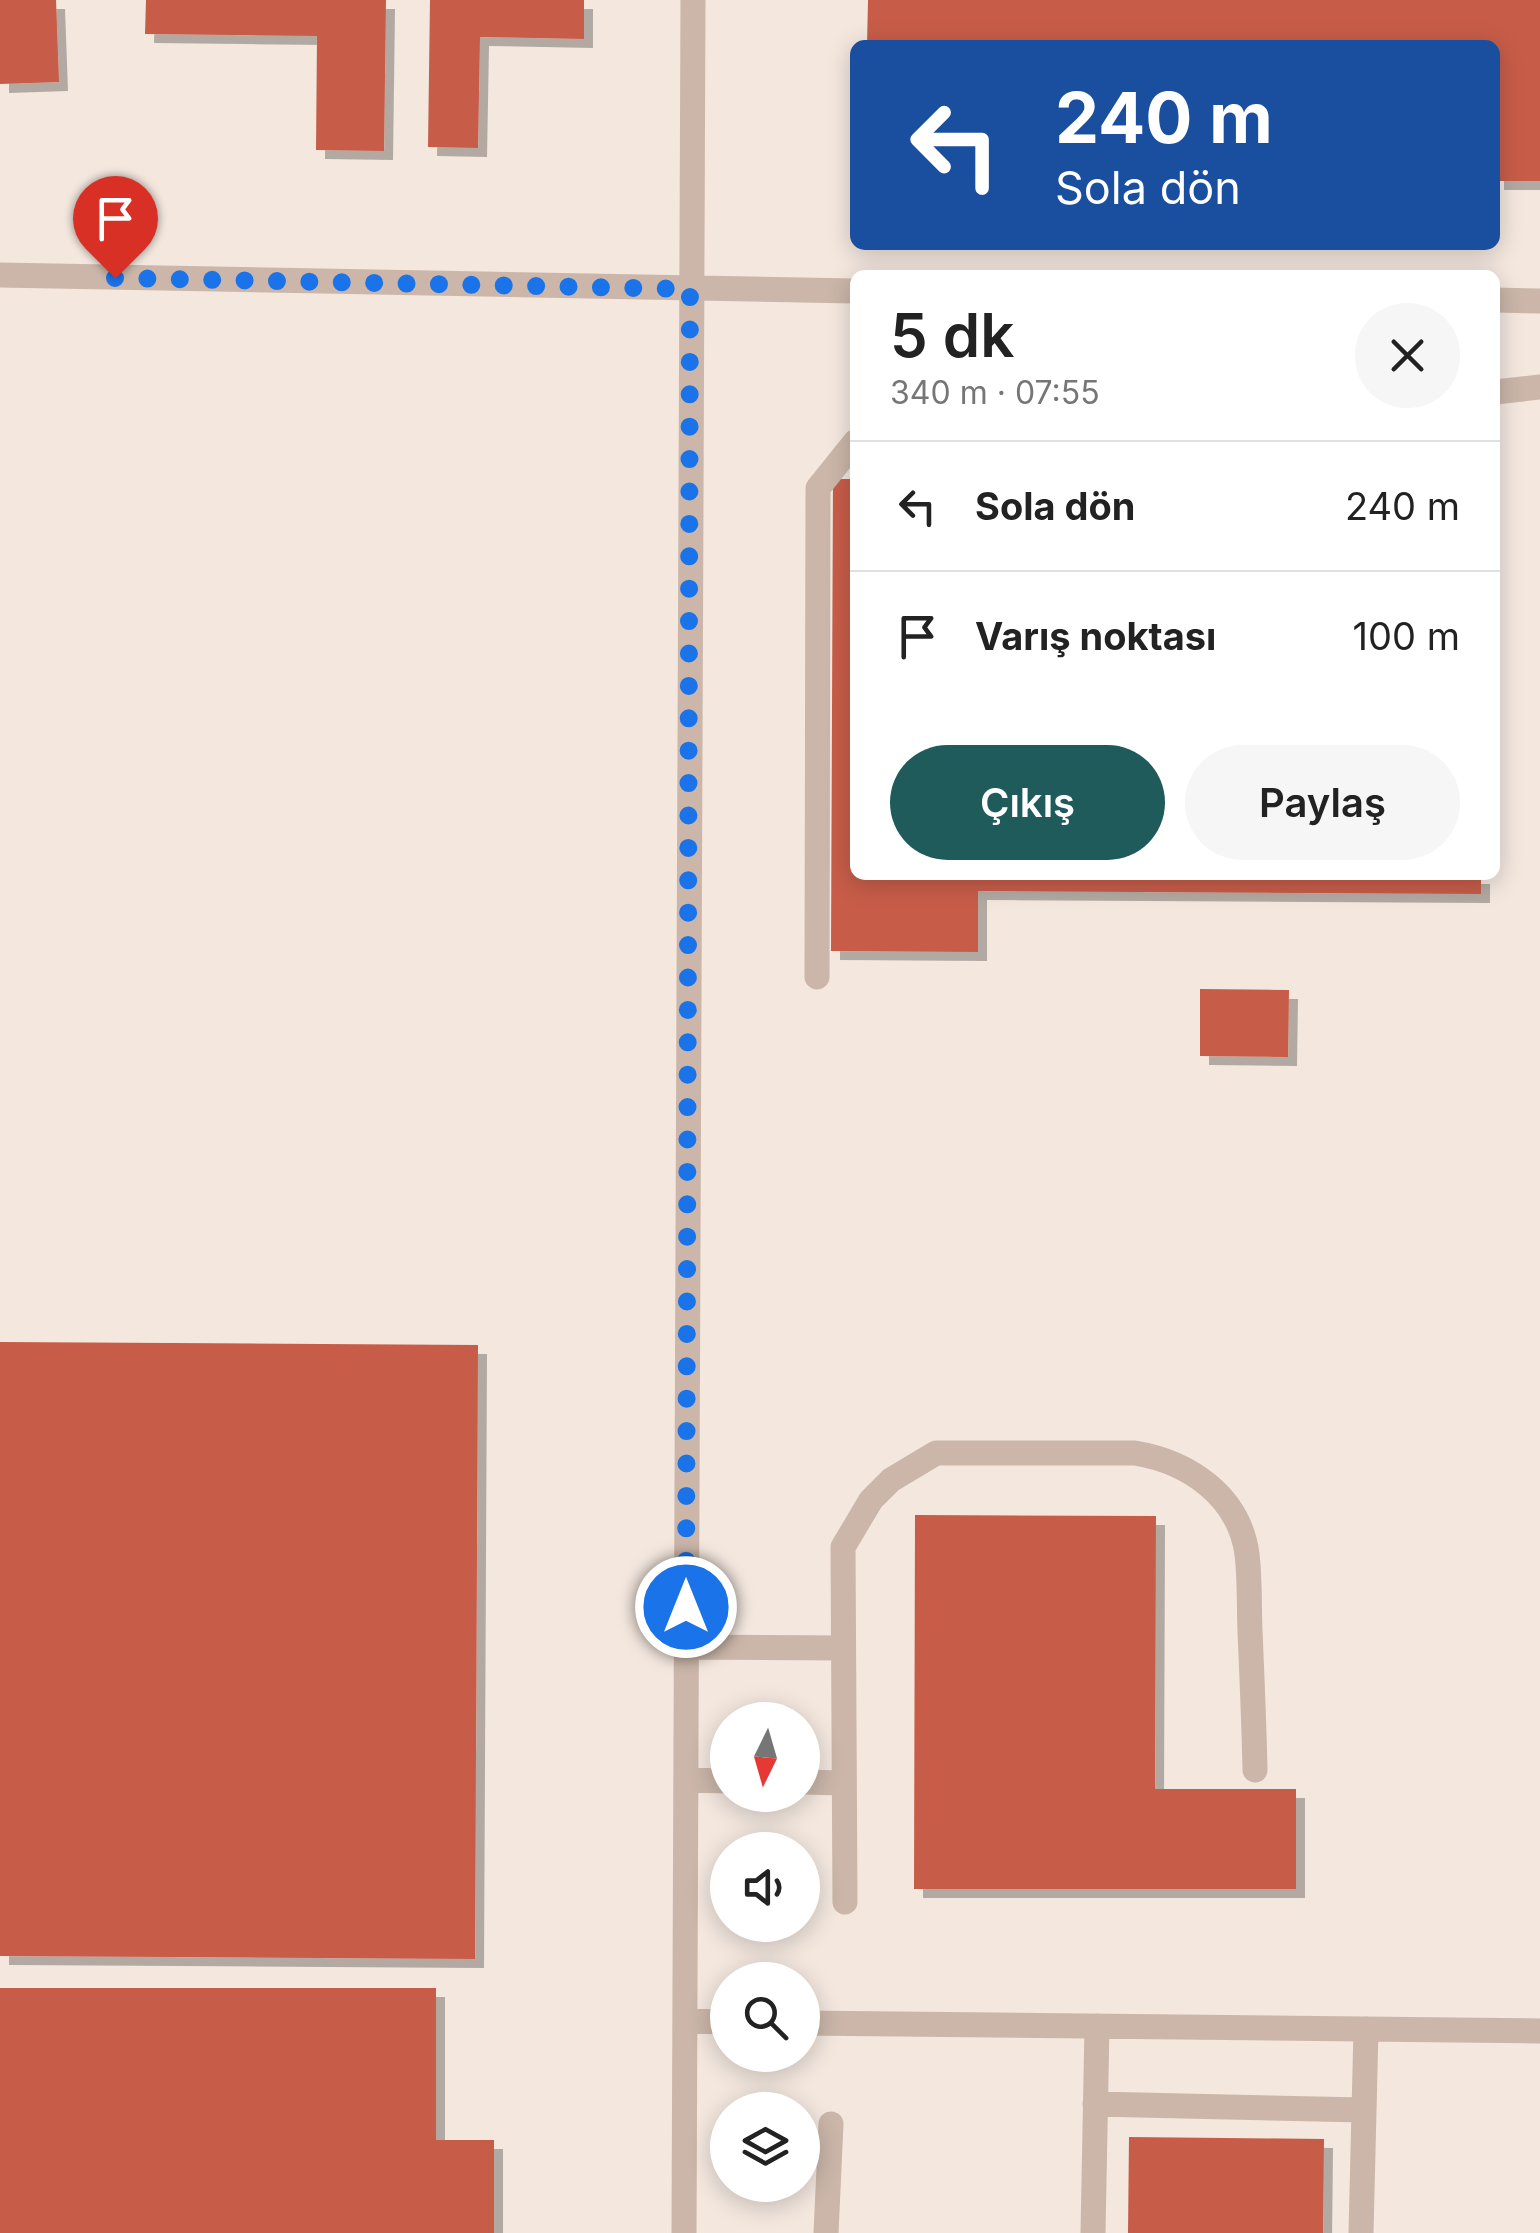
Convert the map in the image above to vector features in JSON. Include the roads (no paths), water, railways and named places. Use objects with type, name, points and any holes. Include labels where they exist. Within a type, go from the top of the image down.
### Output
[{"type":"lane","points":[[684,2233],[693,0]]},
{"type":"lane","points":[[0,275],[850,292]]},
{"type":"lane","points":[[1500,300],[1540,301]]},
{"type":"lane","points":[[1500,392],[1540,388]]},
{"type":"lane","points":[[817,976],[818,488],[850,448]]},
{"type":"lane","points":[[844,1902],[842,1547],[871,1500],[912,1465],[936,1453],[1135,1454],[1160,1458],[1204,1480],[1232,1512],[1247,1553],[1256,1770]]},
{"type":"lane","points":[[686,1646],[843,1648]]},
{"type":"lane","points":[[686,1780],[710,1781]]},
{"type":"lane","points":[[820,1782],[844,1783]]},
{"type":"lane","points":[[685,2022],[710,2022]]},
{"type":"lane","points":[[820,2023],[1540,2031]]},
{"type":"lane","points":[[1093,2233],[1096,2026]]},
{"type":"lane","points":[[1362,2233],[1366,2029]]},
{"type":"lane","points":[[1095,2104],[1364,2110]]},
{"type":"lane","points":[[826,2233],[830,2124]]}]
